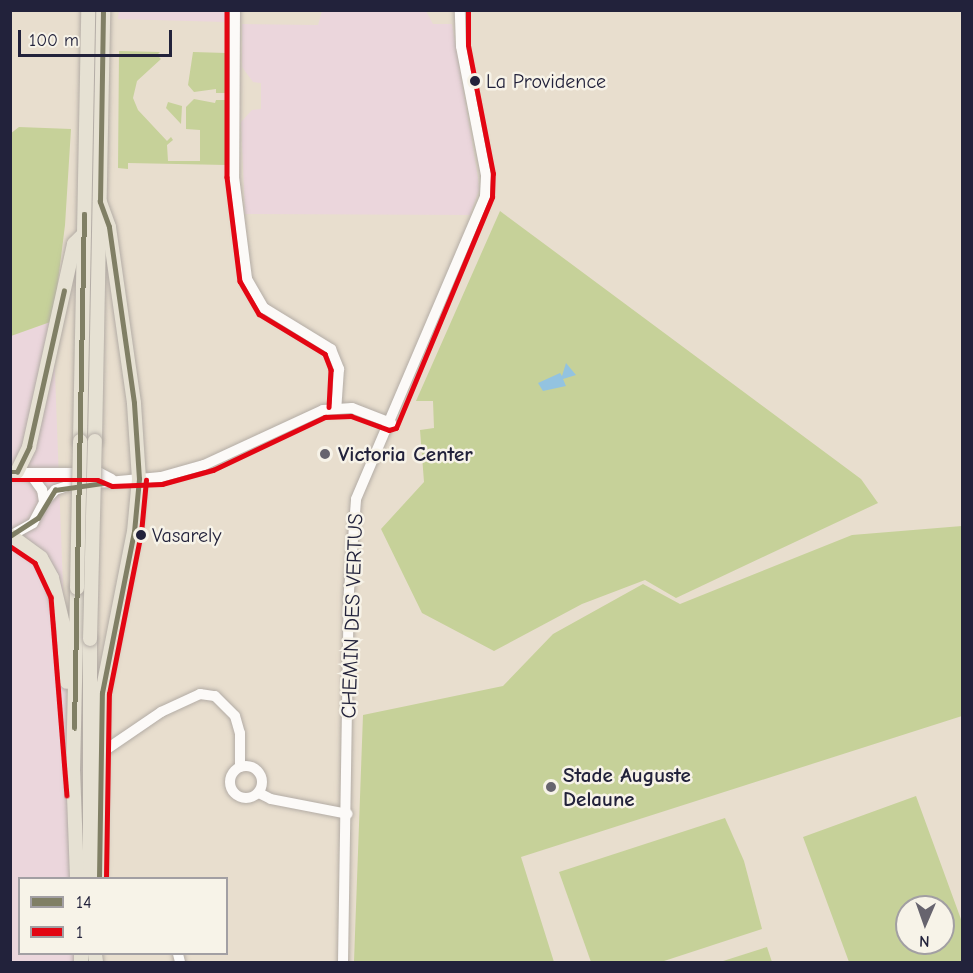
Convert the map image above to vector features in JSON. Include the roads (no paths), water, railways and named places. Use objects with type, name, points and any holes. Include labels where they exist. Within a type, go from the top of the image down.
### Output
[{"type":"main road","points":[[73,771],[88,10]]},
{"type":"main road","points":[[90,877],[90,639],[103,10]]},
{"type":"main road","points":[[99,877],[102,693],[137,515],[139,479],[134,403],[109,227],[100,202]]},
{"type":"main road","points":[[18,472],[29,447],[74,244],[84,234]]},
{"type":"main road","points":[[11,536],[41,558],[58,596],[73,771],[77,877]]},
{"type":"street","points":[[235,10],[234,177],[247,279],[264,308],[331,349],[339,369],[336,408]]},
{"type":"street","name":"CHEMIN DES VERTUS","points":[[343,963],[353,520],[356,499],[391,423],[485,196],[486,175],[461,46],[460,10]]},
{"type":"street","points":[[11,536],[33,524],[44,502],[55,490],[112,479],[139,479],[178,474],[210,463],[309,415],[336,408],[365,411],[391,423]]},
{"type":"street","points":[[18,472],[100,473],[112,479]]},
{"type":"street","points":[[18,472],[40,486],[44,502]]},
{"type":"street","points":[[101,753],[161,712],[201,694],[215,696],[235,716],[240,733],[240,767]]},
{"type":"street","points":[[259,793],[263,783],[256,764],[240,767],[230,779],[232,790],[240,798],[259,793],[271,799],[348,814]]},
{"type":"water","points":[[566,363],[576,375],[563,379],[566,386],[543,391],[538,383],[560,373],[562,376]]},
{"type":"place","name":"La Providence","points":[[475,81]]},
{"type":"place","name":"Victoria Center","points":[[325,454]]},
{"type":"place","name":"Vasarely","points":[[141,535]]},
{"type":"place","name":"Stade Auguste Delaune","points":[[551,787]]}]
